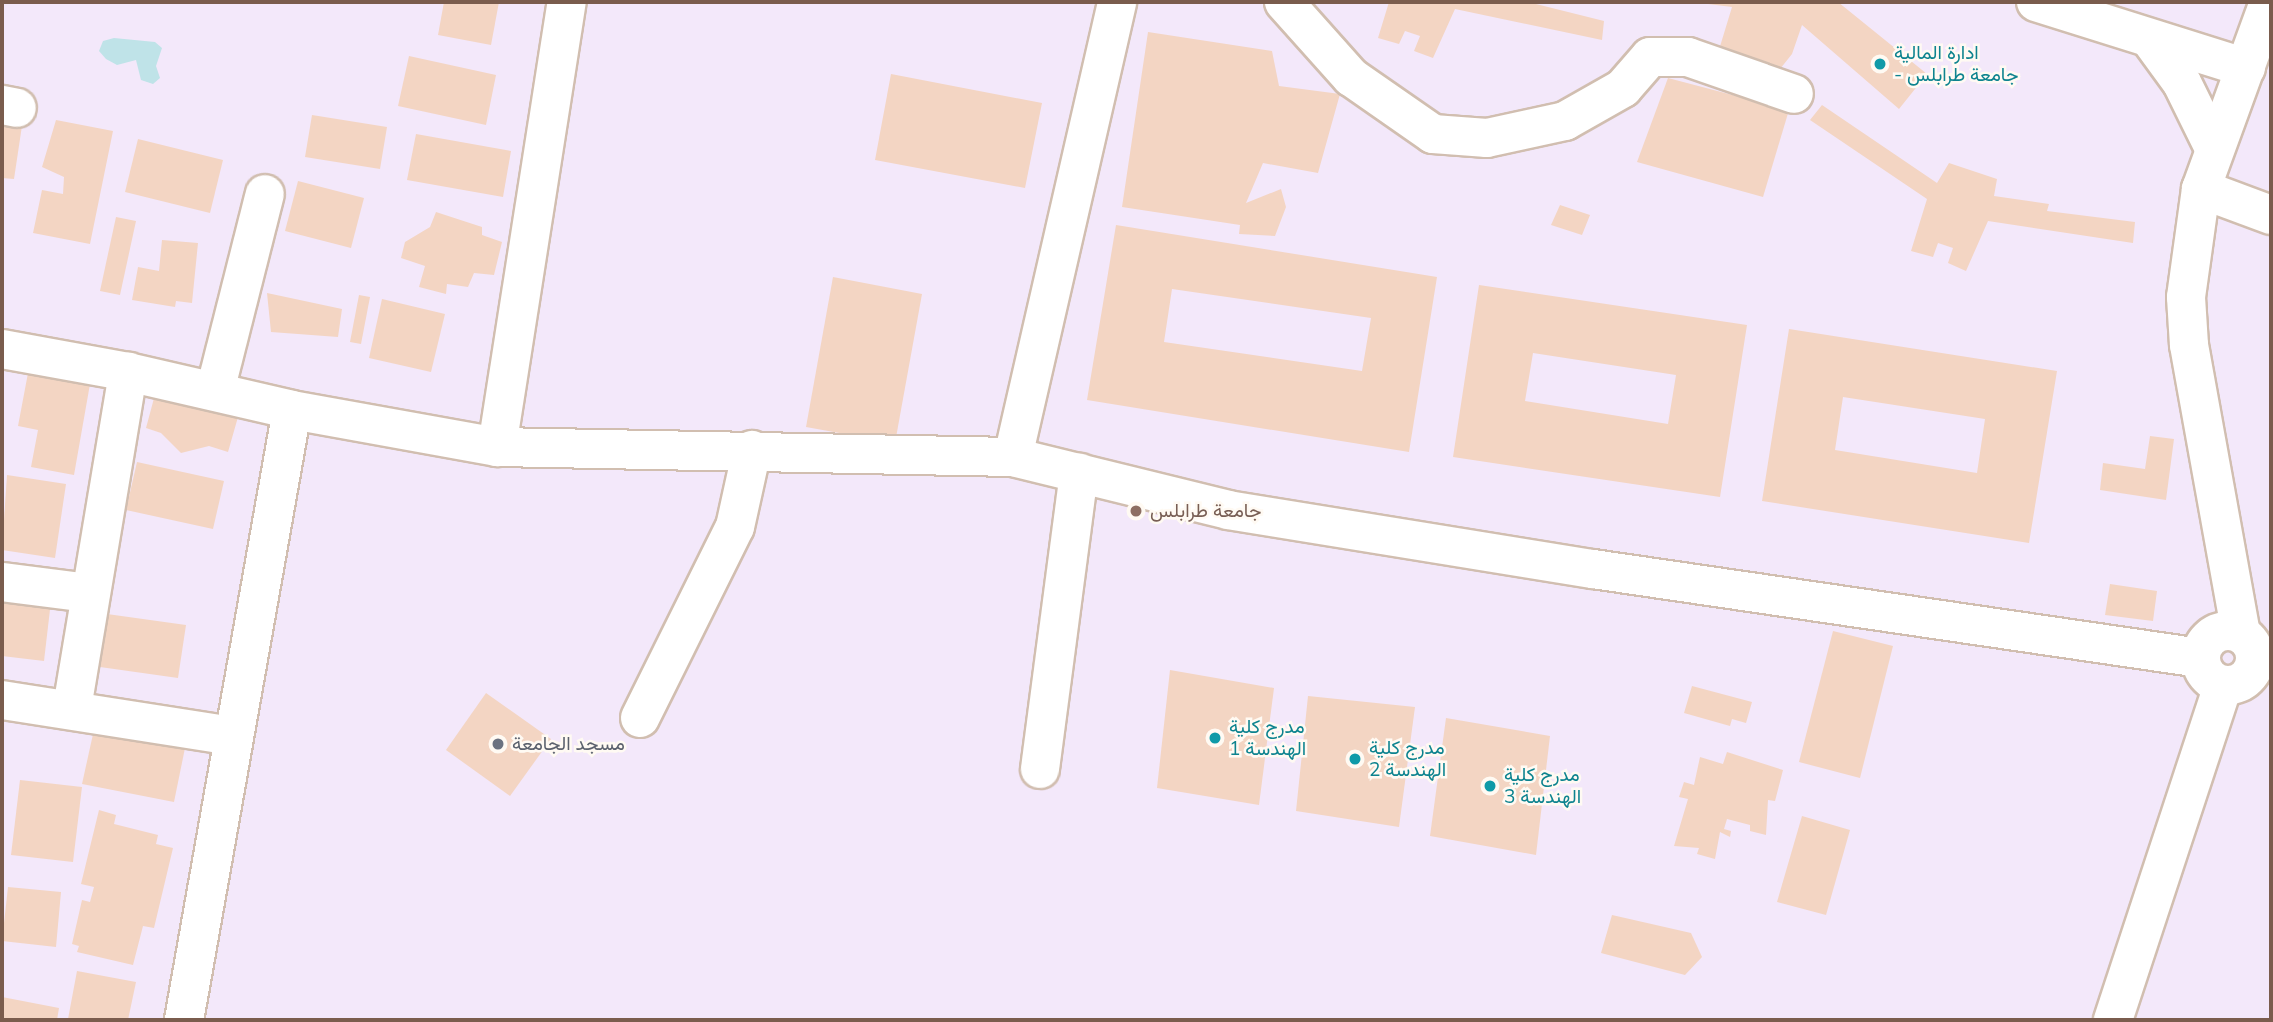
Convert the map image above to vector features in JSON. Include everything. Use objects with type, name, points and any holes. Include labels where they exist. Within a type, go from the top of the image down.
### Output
[{"type":"street","points":[[497,447],[567,2]]},
{"type":"street","points":[[1013,457],[1117,2]]},
{"type":"street","points":[[1284,2],[1351,77],[1433,134],[1487,138],[1565,121],[1623,88],[1650,57],[1688,57],[1794,94]]},
{"type":"street","points":[[2036,2],[2246,68]]},
{"type":"street","points":[[2113,1020],[2238,663],[2189,345],[2187,286],[2201,188],[2269,2]]},
{"type":"street","points":[[2150,39],[2182,83],[2214,148]]},
{"type":"street","points":[[2201,188],[2271,215]]},
{"type":"street","points":[[215,391],[265,194]]},
{"type":"street","points":[[2,349],[128,372],[292,410],[497,447],[1013,457],[1228,510],[2238,663]]},
{"type":"street","points":[[72,708],[88,593],[128,372]]},
{"type":"street","points":[[184,1020],[231,736],[292,410]]},
{"type":"street","points":[[640,718],[735,527],[752,450]]},
{"type":"street","points":[[1040,769],[1079,473]]},
{"type":"street","points":[[2,582],[88,593]]},
{"type":"street","points":[[4,712],[72,708],[231,736]]},
{"type":"shaded area","name":"جامعة طرابلس","points":[[2,2],[2271,2],[2271,1020],[2,1020]]},
{"type":"water","points":[[114,38],[155,42],[162,48],[156,66],[160,78],[153,84],[141,80],[136,60],[117,65],[106,59],[99,51],[103,41]]},
{"type":"building","points":[[444,2],[499,2],[491,45],[438,35]]},
{"type":"building","points":[[1389,2],[1528,2],[1604,21],[1602,40],[1455,9],[1433,58],[1414,51],[1420,36],[1405,31],[1399,44],[1378,38]]},
{"type":"building","name":"ادارة المالية - جامعة طرابلس","points":[[1692,2],[1838,2],[1927,74],[1899,109],[1802,25],[1792,54],[1776,74],[1718,53],[1732,7]]},
{"type":"building","points":[[1148,32],[1272,51],[1279,86],[1340,94],[1318,173],[1263,163],[1246,203],[1281,189],[1286,207],[1275,236],[1239,234],[1240,225],[1122,207]]},
{"type":"building","points":[[409,56],[496,75],[486,125],[398,106]]},
{"type":"building","points":[[891,74],[1042,103],[1025,188],[875,160]]},
{"type":"building","points":[[1668,78],[1789,110],[1763,197],[1637,162]]},
{"type":"building","points":[[1822,105],[1937,183],[1949,163],[1997,179],[1994,196],[2049,204],[2047,211],[2135,222],[2133,243],[1988,221],[1966,271],[1948,263],[1953,248],[1938,243],[1933,257],[1911,251],[1927,199],[1810,120]]},
{"type":"building","points":[[2,115],[23,119],[14,179],[2,178]]},
{"type":"building","points":[[312,115],[387,127],[380,169],[305,157]]},
{"type":"building","points":[[56,120],[113,131],[90,244],[33,233],[42,190],[63,194],[64,177],[42,167]]},
{"type":"building","points":[[416,134],[511,151],[503,197],[407,180]]},
{"type":"building","points":[[138,139],[223,160],[210,213],[125,192]]},
{"type":"building","points":[[298,181],[364,198],[351,248],[285,231]]},
{"type":"building","points":[[1560,205],[1590,215],[1582,235],[1551,225]]},
{"type":"building","points":[[436,212],[482,227],[482,235],[502,242],[494,275],[474,273],[468,287],[447,284],[446,294],[419,287],[425,266],[401,258],[405,242],[430,227]]},
{"type":"building","points":[[116,217],[136,221],[120,295],[100,291]]},
{"type":"building","points":[[1116,225],[1437,277],[1409,452],[1087,400]],"holes":[[[1172,289],[1371,318],[1362,371],[1164,342]]]},
{"type":"building","points":[[162,240],[198,243],[192,303],[176,301],[175,307],[132,300],[138,267],[159,271]]},
{"type":"building","points":[[833,277],[922,294],[895,443],[806,427]]},
{"type":"building","points":[[1479,285],[1747,325],[1720,497],[1453,457]],"holes":[[[1533,353],[1676,375],[1668,424],[1525,401]]]},
{"type":"building","points":[[267,293],[342,309],[338,337],[271,332]]},
{"type":"building","points":[[359,295],[370,297],[361,344],[350,342]]},
{"type":"building","points":[[382,299],[445,314],[431,372],[369,358]]},
{"type":"building","points":[[1789,329],[2057,371],[2029,543],[1762,501]],"holes":[[[1843,397],[1985,419],[1977,473],[1835,450]]]},
{"type":"building","points":[[28,373],[90,384],[74,475],[31,467],[38,430],[18,426]]},
{"type":"building","points":[[157,387],[240,410],[228,452],[209,446],[181,453],[161,433],[146,428]]},
{"type":"building","points":[[2150,436],[2174,439],[2166,500],[2100,490],[2103,463],[2145,469]]},
{"type":"building","points":[[137,462],[224,481],[213,529],[126,510]]},
{"type":"building","points":[[7,475],[66,484],[55,558],[2,550]]},
{"type":"building","points":[[2110,584],[2157,591],[2153,621],[2105,615]]},
{"type":"building","points":[[2,596],[51,601],[44,661],[2,656]]},
{"type":"building","points":[[107,614],[186,625],[178,678],[100,667]]},
{"type":"building","points":[[1833,631],[1893,646],[1860,778],[1799,762]]},
{"type":"building","name":"مدرج كلية الهندسة 1","points":[[1170,670],[1274,688],[1259,805],[1157,788]]},
{"type":"building","points":[[1692,686],[1752,702],[1746,723],[1732,719],[1730,726],[1684,713]]},
{"type":"building","name":"مسجد الجامعة","points":[[486,693],[551,739],[510,796],[446,750]]},
{"type":"building","name":"مدرج كلية الهندسة 2","points":[[1308,696],[1415,707],[1399,827],[1296,811]]},
{"type":"building","name":"مدرج كلية الهندسة 3","points":[[1446,718],[1550,736],[1536,855],[1430,836]]},
{"type":"building","points":[[95,725],[185,748],[174,802],[82,784]]},
{"type":"building","points":[[1727,752],[1783,770],[1775,801],[1768,800],[1766,835],[1750,831],[1750,825],[1727,819],[1724,829],[1731,831],[1730,837],[1720,832],[1715,859],[1697,854],[1699,848],[1674,846],[1688,799],[1679,797],[1684,782],[1694,785],[1700,757],[1723,764]]},
{"type":"building","points":[[20,780],[82,787],[73,862],[11,855]]},
{"type":"building","points":[[99,810],[116,815],[114,824],[158,835],[156,844],[173,848],[154,928],[143,926],[133,965],[77,952],[79,946],[72,944],[82,900],[90,902],[94,887],[81,884]]},
{"type":"building","points":[[1802,816],[1850,830],[1826,915],[1777,902]]},
{"type":"building","points":[[8,887],[61,892],[56,947],[2,941]]},
{"type":"building","points":[[1612,915],[1691,933],[1702,957],[1685,975],[1601,953]]},
{"type":"building","points":[[77,971],[136,982],[128,1020],[68,1019]]},
{"type":"building","points":[[2,997],[59,1008],[57,1020],[2,1020]]},
{"type":"place","name":"ادارة المالية - جامعة طرابلس","points":[[1880,64]]},
{"type":"place","name":"جامعة طرابلس","points":[[1136,511]]},
{"type":"place","name":"مدرج كلية الهندسة 1","points":[[1215,738]]},
{"type":"place","name":"مسجد الجامعة","points":[[498,744]]},
{"type":"place","name":"مدرج كلية الهندسة 2","points":[[1355,759]]},
{"type":"place","name":"مدرج كلية الهندسة 3","points":[[1490,786]]}]
